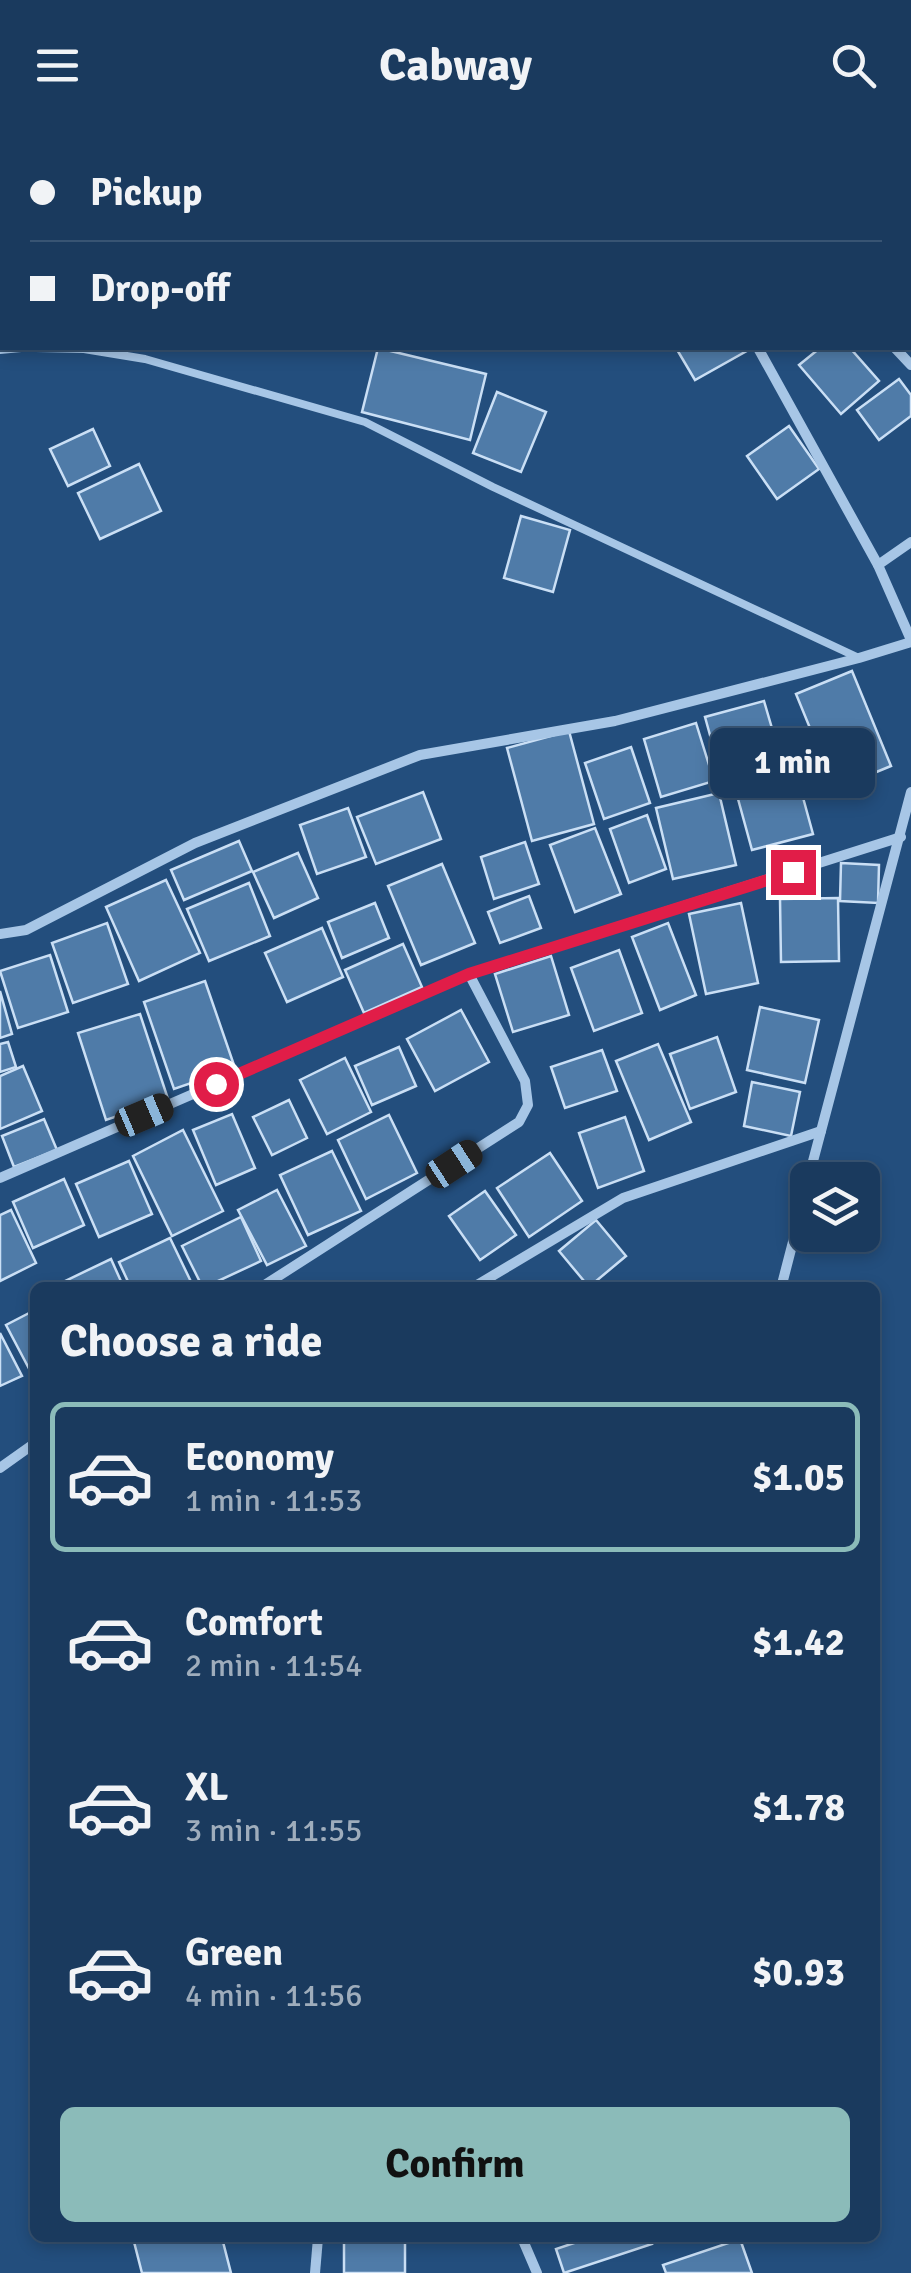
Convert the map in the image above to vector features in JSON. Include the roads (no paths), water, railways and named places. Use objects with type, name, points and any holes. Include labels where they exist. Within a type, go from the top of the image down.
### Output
[{"type":"street","points":[[0,934],[26,930],[195,843],[420,755],[615,721],[911,641],[878,564],[759,350]]},
{"type":"street","points":[[878,564],[911,542]]},
{"type":"street","points":[[813,1162],[911,792]]},
{"type":"street","points":[[0,1178],[469,974],[901,838]]},
{"type":"street","points":[[269,1282],[518,1122],[528,1105],[526,1081],[469,974]]},
{"type":"street","points":[[482,1282],[623,1198],[821,1132]]},
{"type":"street","points":[[783,1282],[791,1252]]},
{"type":"street","points":[[0,1468],[30,1447]]},
{"type":"street","points":[[316,2273],[318,2242]]},
{"type":"street","points":[[524,2242],[537,2273]]},
{"type":"lane","points":[[90,350],[144,359],[366,422],[493,487],[858,658]]}]
